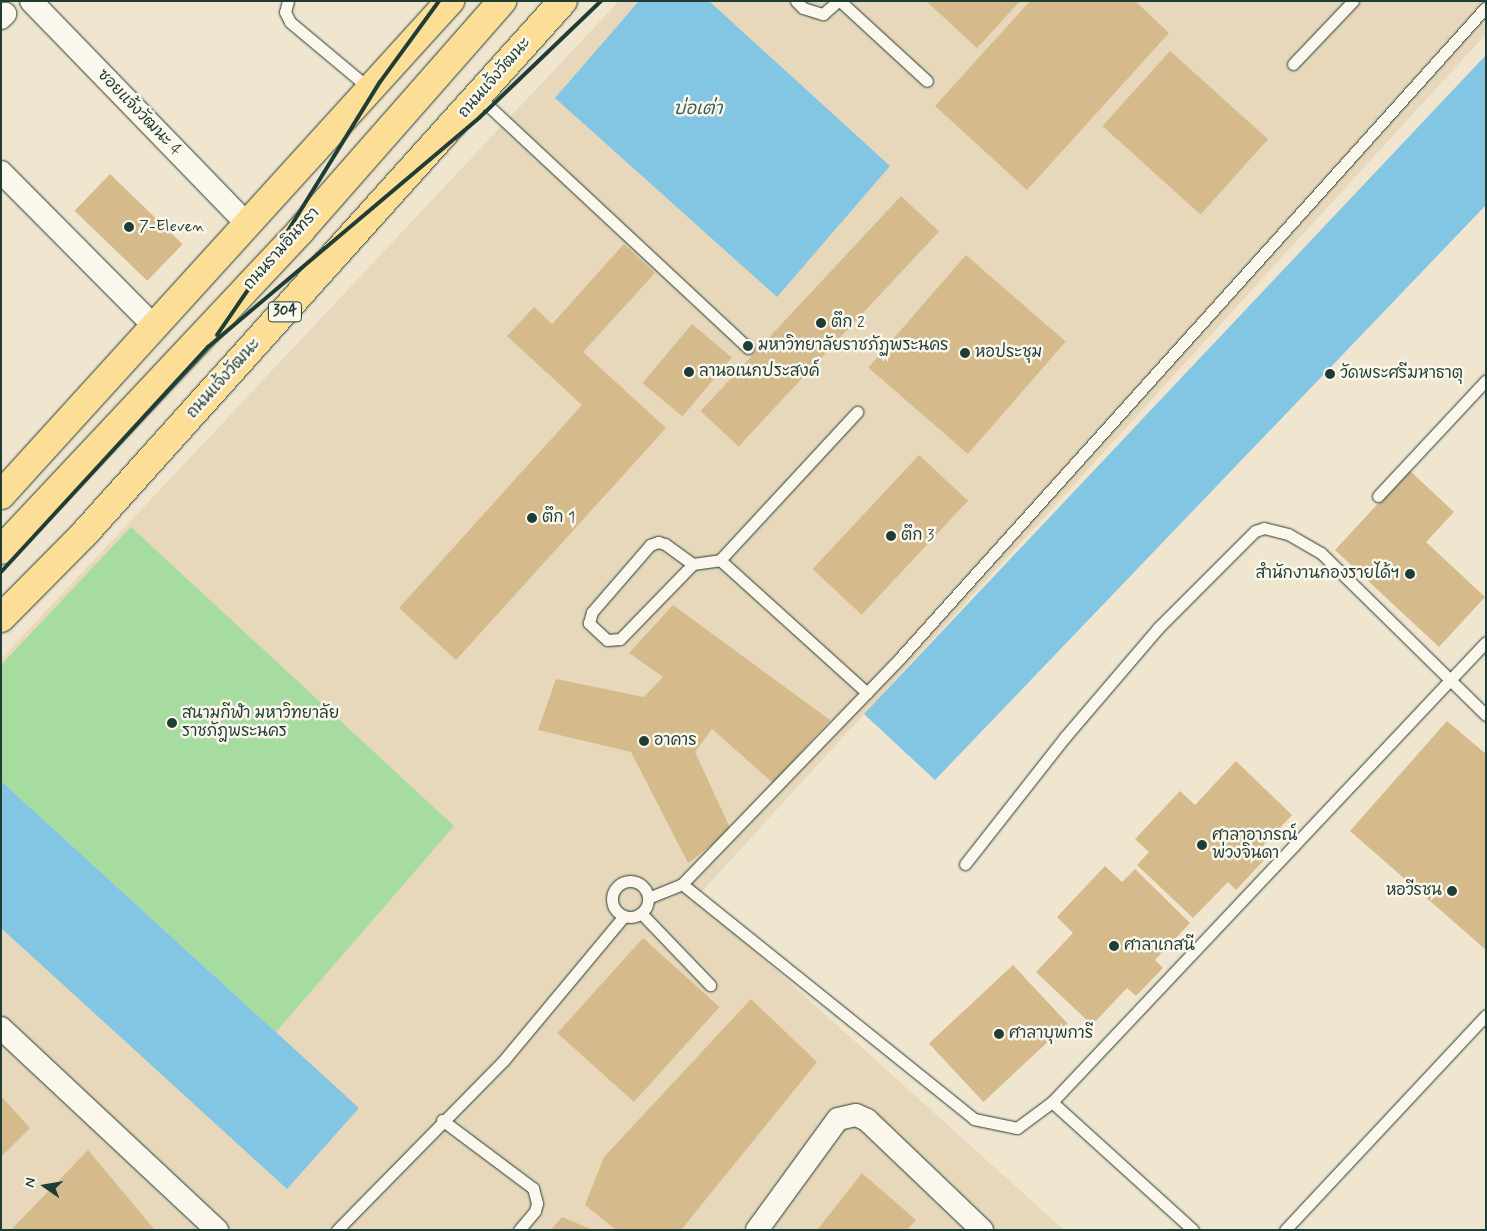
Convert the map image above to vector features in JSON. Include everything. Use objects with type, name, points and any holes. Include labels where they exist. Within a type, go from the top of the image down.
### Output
[{"type":"main road","points":[[1,495],[450,1]]},
{"type":"main road","name":"ถนนรามอินทรา","points":[[1,550],[58,492],[301,230],[502,1]]},
{"type":"main road","name":"ถนนแจ้งวัฒนะ","points":[[1,618],[85,533],[479,97],[563,1]]},
{"type":"street","name":"ซอยแจ้งวัฒนะ 4","points":[[31,1],[248,225]]},
{"type":"street","points":[[1,172],[155,327]]},
{"type":"street","points":[[1,1028],[217,1230]]},
{"type":"street","points":[[757,1230],[838,1119],[856,1115],[866,1120],[982,1230]]},
{"type":"lane","points":[[288,1],[285,12],[290,22],[370,89]]},
{"type":"lane","points":[[796,1],[803,8],[822,14],[839,1],[927,82]]},
{"type":"lane","points":[[1293,64],[1353,1]]},
{"type":"lane","points":[[641,913],[648,898],[682,884],[867,693],[1486,7]]},
{"type":"lane","points":[[479,97],[748,348]]},
{"type":"lane","points":[[1378,496],[1486,380]]},
{"type":"lane","points":[[693,564],[665,544],[658,542],[650,545],[592,612],[588,623],[607,640],[620,639],[693,564],[720,560],[857,412]]},
{"type":"lane","points":[[965,864],[1064,737],[1158,628],[1255,530],[1264,528],[1288,534],[1321,552],[1486,715]]},
{"type":"lane","points":[[720,560],[867,693]]},
{"type":"lane","points":[[682,884],[974,1120],[1017,1128],[1052,1102],[1286,850],[1486,642]]},
{"type":"lane","points":[[624,916],[612,903],[617,886],[634,881],[643,887],[648,898]]},
{"type":"lane","points":[[337,1230],[442,1120],[504,1060],[624,916],[641,913]]},
{"type":"lane","points":[[641,913],[710,985]]},
{"type":"lane","points":[[1285,1230],[1486,1015]]},
{"type":"lane","points":[[1052,1102],[1193,1230]]},
{"type":"lane","points":[[442,1120],[533,1188],[535,1210],[519,1230]]},
{"type":"shaded area","name":"มหาวิทยาลัยราชภัฏพระนคร","points":[[619,1],[1486,1],[1486,34],[696,898],[1064,1230],[1,1230],[1,659]]},
{"type":"green space","name":"สนามกีฬา มหาวิทยาลัย ราชภัฎพระนคร","points":[[131,527],[454,826],[276,1032],[1,781],[1,665]]},
{"type":"water","name":"บ่อเต่า","points":[[639,1],[709,1],[890,166],[777,297],[555,98]]},
{"type":"water","points":[[1486,55],[1486,205],[935,780],[864,714]]},
{"type":"water","points":[[1,781],[359,1108],[287,1189],[1,928]]},
{"type":"building","points":[[926,1],[1020,1],[977,48]]},
{"type":"building","points":[[1030,1],[1135,1],[1169,33],[1027,190],[935,106]]},
{"type":"building","points":[[1170,51],[1268,139],[1201,214],[1102,126]]},
{"type":"building","name":"7-Eleven","points":[[110,174],[183,244],[147,281],[75,211]]},
{"type":"building","name":"ตึก 2","points":[[901,196],[939,231],[739,446],[700,411]]},
{"type":"building","name":"ตึก 1","points":[[624,244],[655,273],[583,352],[666,428],[456,660],[399,608],[582,405],[507,336],[534,307],[552,324]]},
{"type":"building","name":"หอประชุม","points":[[966,255],[1066,342],[968,454],[868,367]]},
{"type":"building","name":"ลานอเนกประสงค์","points":[[692,324],[732,357],[682,416],[643,383]]},
{"type":"building","name":"ตึก 3","points":[[919,455],[968,501],[862,615],[813,569]]},
{"type":"building","name":"สำนักงานกองรายได้ฯ","points":[[1409,470],[1454,512],[1426,542],[1485,597],[1439,647],[1335,550]]},
{"type":"building","name":"อาคาร","points":[[673,605],[830,720],[773,783],[712,729],[695,752],[731,830],[688,863],[631,752],[538,730],[556,679],[644,697],[663,677],[629,653]]},
{"type":"building","name":"หอวีรชน","points":[[1447,721],[1486,754],[1486,950],[1350,831]]},
{"type":"building","name":"ศาลาอาภรณ์ พ่วงจินดา","points":[[1236,761],[1292,815],[1257,852],[1265,859],[1236,890],[1228,882],[1193,918],[1137,865],[1149,852],[1135,839],[1180,791],[1195,805]]},
{"type":"building","name":"ศาลาเกสนี","points":[[1105,866],[1122,882],[1135,869],[1190,923],[1155,960],[1163,968],[1136,996],[1127,988],[1092,1025],[1036,972],[1073,933],[1057,917]]},
{"type":"building","points":[[643,938],[720,1007],[634,1102],[557,1033]]},
{"type":"building","name":"ศาลาบุพการี","points":[[1013,965],[1068,1024],[983,1102],[929,1043]]},
{"type":"building","points":[[751,999],[817,1062],[681,1230],[616,1230],[585,1205],[604,1157]]},
{"type":"building","points":[[1,1096],[30,1128],[1,1157]]},
{"type":"building","points":[[88,1150],[154,1229],[11,1230]]},
{"type":"building","points":[[862,1173],[916,1220],[907,1230],[817,1230]]},
{"type":"building","points":[[562,1217],[593,1230],[551,1230]]},
{"type":"railway","points":[[217,335],[281,242],[380,82],[439,1]]},
{"type":"railway","points":[[1,572],[208,347],[480,117],[601,1]]},
{"type":"place","name":"7-Eleven","points":[[129,227]]},
{"type":"place","name":"ตึก 2","points":[[821,323]]},
{"type":"place","name":"มหาวิทยาลัยราชภัฏพระนคร","points":[[748,346]]},
{"type":"place","name":"หอประชุม","points":[[965,353]]},
{"type":"place","name":"ลานอเนกประสงค์","points":[[689,372]]},
{"type":"place","name":"วัดพระศรีมหาธาตุ","points":[[1330,374]]},
{"type":"place","name":"ตึก 1","points":[[532,518]]},
{"type":"place","name":"ตึก 3","points":[[891,536]]},
{"type":"place","name":"สำนักงานกองรายได้ฯ","points":[[1410,574]]},
{"type":"place","name":"สนามกีฬา มหาวิทยาลัย ราชภัฎพระนคร","points":[[172,723]]},
{"type":"place","name":"อาคาร","points":[[644,741]]},
{"type":"place","name":"ศาลาอาภรณ์ พ่วงจินดา","points":[[1202,845]]},
{"type":"place","name":"หอวีรชน","points":[[1452,891]]},
{"type":"place","name":"ศาลาเกสนี","points":[[1114,946]]},
{"type":"place","name":"ศาลาบุพการี","points":[[999,1034]]}]
